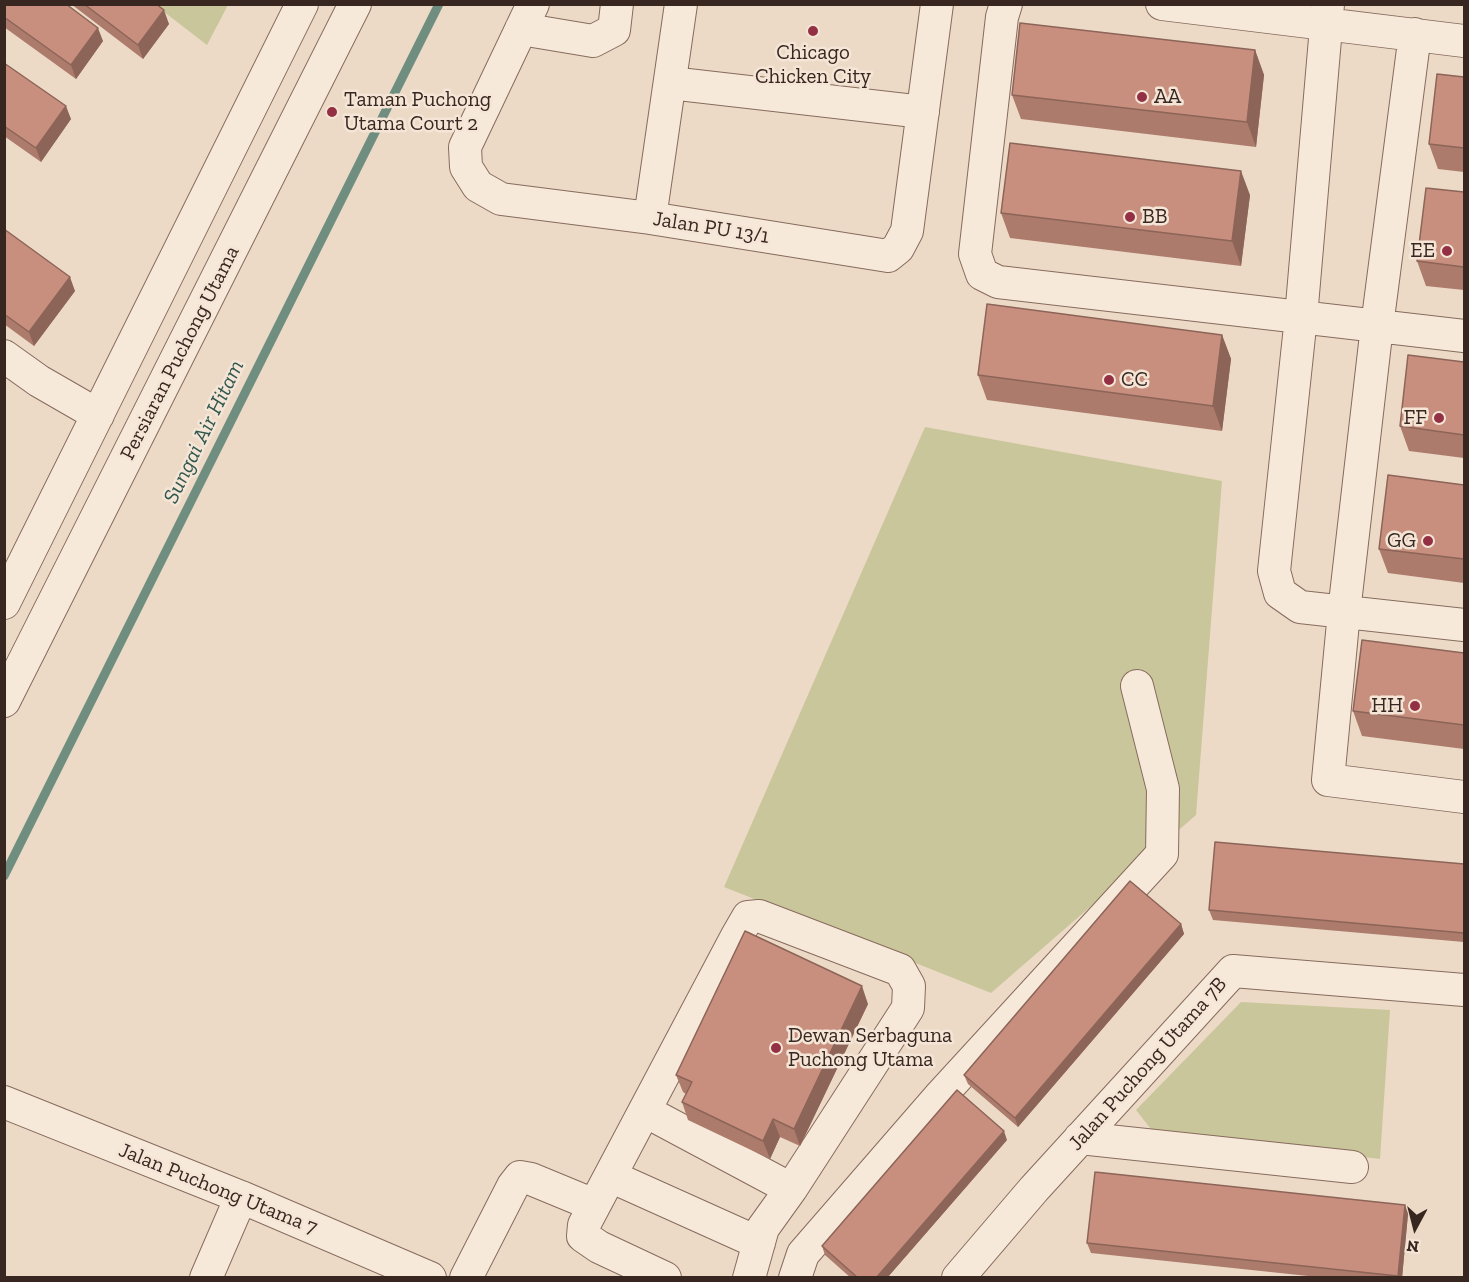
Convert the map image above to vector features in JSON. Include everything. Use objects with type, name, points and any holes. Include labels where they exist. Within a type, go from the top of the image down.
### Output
[{"type":"street","points":[[4,603],[302,4]]},
{"type":"street","name":"Persiaran Puchong Utama","points":[[4,700],[355,4]]},
{"type":"street","points":[[527,17],[592,41],[614,30],[617,4]]},
{"type":"street","points":[[650,218],[681,4]]},
{"type":"street","name":"Jalan PU 13/1","points":[[527,17],[465,147],[466,167],[478,186],[501,199],[650,218],[888,256],[898,248],[907,231],[937,4]]},
{"type":"street","points":[[1006,4],[1002,17],[975,254],[982,274],[998,282],[1464,336]]},
{"type":"street","points":[[1162,4],[1327,14],[1415,34],[1464,41]]},
{"type":"street","points":[[1327,14],[1301,317],[1274,571],[1280,593],[1300,607],[1464,625]]},
{"type":"street","points":[[1415,34],[1377,326],[1344,612],[1328,780],[1464,797]]},
{"type":"street","points":[[670,83],[923,112]]},
{"type":"street","points":[[8,365],[98,416]]},
{"type":"street","points":[[795,1278],[803,1254],[941,1095],[1162,854],[1163,789],[1137,686]]},
{"type":"street","points":[[665,1278],[599,1247],[583,1236],[584,1225],[748,917],[759,916],[900,970],[909,986],[908,1008],[791,1189],[763,1228],[749,1278]]},
{"type":"street","name":"Jalan Puchong Utama 7B","points":[[957,1278],[1080,1138],[1233,971],[1464,990]]},
{"type":"street","name":"Jalan Puchong Utama 7","points":[[4,1102],[241,1197],[430,1278]]},
{"type":"street","points":[[645,1111],[791,1189]]},
{"type":"street","points":[[1080,1138],[1352,1167]]},
{"type":"street","points":[[610,1176],[759,1243]]},
{"type":"street","points":[[466,1278],[513,1186],[520,1177],[531,1179],[594,1205]]},
{"type":"street","points":[[206,1278],[241,1197]]},
{"type":"shaded area","points":[[155,5],[228,5],[207,45]]},
{"type":"shaded area","points":[[925,427],[1222,481],[1196,815],[991,993],[724,887]]},
{"type":"shaded area","points":[[1241,1002],[1390,1010],[1380,1159],[1154,1133],[1136,1110]]},
{"type":"building","points":[[4,4],[66,4],[98,28],[71,65],[4,17]]},
{"type":"building","points":[[84,4],[156,4],[164,10],[138,45]]},
{"type":"building","name":"AA","points":[[1020,23],[1255,50],[1247,122],[1012,95]]},
{"type":"building","points":[[4,63],[66,106],[36,148],[4,126]]},
{"type":"building","points":[[1437,74],[1464,77],[1464,148],[1429,144]]},
{"type":"building","name":"BB","points":[[1010,143],[1241,171],[1232,241],[1001,213]]},
{"type":"building","points":[[1426,188],[1464,192],[1464,267],[1417,261]]},
{"type":"building","points":[[4,229],[70,277],[29,332],[4,314]]},
{"type":"building","name":"CC","points":[[987,304],[1222,335],[1213,406],[978,375]]},
{"type":"building","points":[[1408,355],[1464,362],[1464,435],[1400,426]]},
{"type":"building","points":[[1388,475],[1464,485],[1464,559],[1379,549]]},
{"type":"building","name":"HH","points":[[1362,640],[1464,653],[1464,725],[1353,711]]},
{"type":"building","points":[[1215,842],[1464,864],[1464,933],[1209,910]]},
{"type":"building","points":[[1130,881],[1181,924],[1015,1118],[964,1075]]},
{"type":"building","name":"Dewan Serbaguna Puchong Utama","points":[[745,931],[862,986],[794,1129],[773,1119],[763,1141],[682,1102],[692,1082],[676,1075]]},
{"type":"building","points":[[957,1090],[1004,1131],[876,1278],[858,1278],[822,1246]]},
{"type":"building","points":[[1095,1172],[1405,1205],[1398,1276],[1087,1243]]},
{"type":"waterway","name":"Sungai Air Hitam","points":[[4,876],[439,4]]},
{"type":"place","name":"Chicago Chicken City","points":[[813,31]]},
{"type":"place","name":"AA","points":[[1142,97]]},
{"type":"place","name":"Taman Puchong Utama Court 2","points":[[332,112]]},
{"type":"place","name":"BB","points":[[1130,217]]},
{"type":"place","name":"EE","points":[[1447,251]]},
{"type":"place","name":"CC","points":[[1109,380]]},
{"type":"place","name":"FF","points":[[1439,418]]},
{"type":"place","name":"GG","points":[[1428,541]]},
{"type":"place","name":"HH","points":[[1415,706]]},
{"type":"place","name":"Dewan Serbaguna Puchong Utama","points":[[776,1048]]}]
